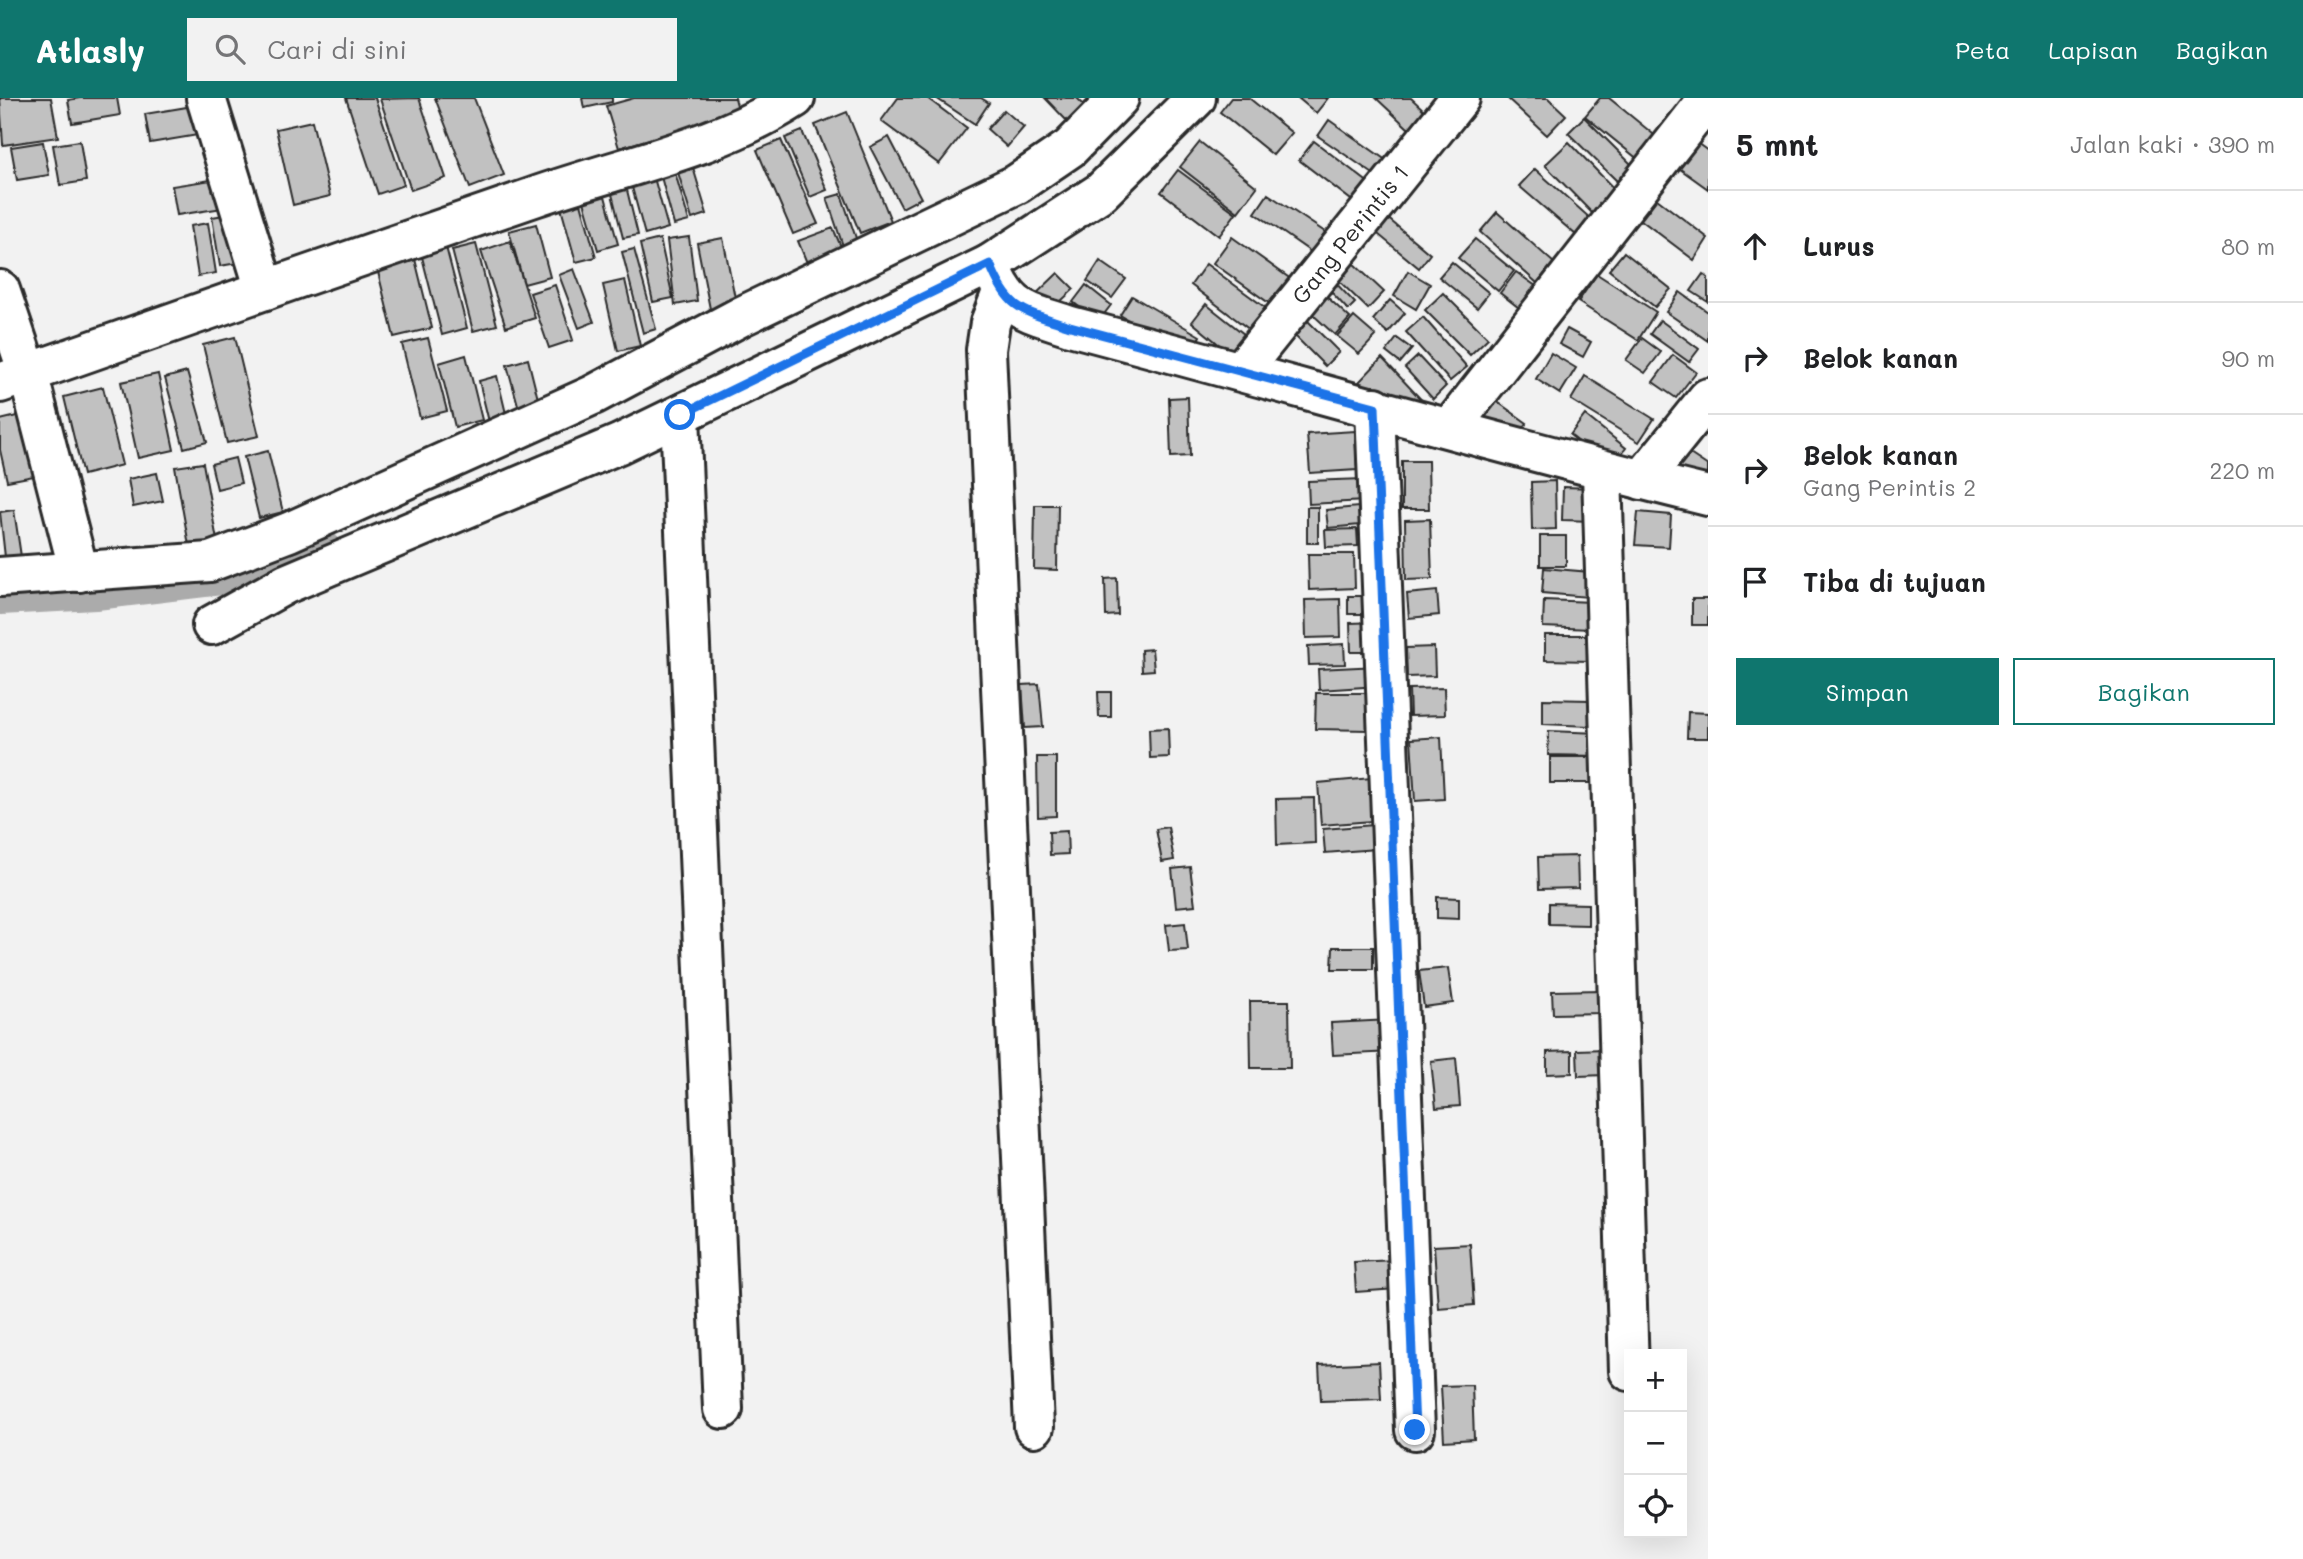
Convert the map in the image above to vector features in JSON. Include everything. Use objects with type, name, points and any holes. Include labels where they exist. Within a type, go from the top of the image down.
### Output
[{"type":"street","points":[[206,98],[265,290]]},
{"type":"street","points":[[14,378],[580,181],[709,142],[771,113],[795,98]]},
{"type":"street","points":[[0,577],[186,565],[228,557],[593,395],[752,312],[1017,184],[1070,148],[1119,98]]},
{"type":"street","points":[[212,625],[286,584],[996,278],[1101,192],[1196,98]]},
{"type":"street","name":"Gang Perintis 1","points":[[1241,371],[1460,98]]},
{"type":"street","points":[[1451,427],[1708,99]]},
{"type":"street","points":[[996,278],[1015,306],[1070,326],[1451,427],[1602,472],[1708,496]]},
{"type":"street","points":[[996,278],[986,350],[1034,1427]]},
{"type":"street","points":[[0,290],[14,378],[79,572]]},
{"type":"street","points":[[1642,480],[1708,398]]},
{"type":"street","points":[[1375,407],[1415,1430]]},
{"type":"street","points":[[680,415],[723,1409]]},
{"type":"street","points":[[1602,472],[1628,1349]]},
{"type":"building","points":[[0,98],[51,98],[58,137],[3,145]]},
{"type":"building","points":[[117,98],[120,115],[72,123],[68,100]]},
{"type":"building","points":[[346,98],[375,98],[404,185],[378,194]]},
{"type":"building","points":[[419,98],[446,178],[411,190],[380,99]]},
{"type":"building","points":[[435,98],[474,98],[504,175],[470,188]]},
{"type":"building","points":[[582,98],[612,98],[612,102],[584,108]]},
{"type":"building","points":[[634,98],[735,98],[739,113],[619,148],[606,106]]},
{"type":"building","points":[[898,98],[927,98],[967,128],[939,164],[881,121]]},
{"type":"building","points":[[936,98],[981,98],[989,103],[975,124]]},
{"type":"building","points":[[1045,98],[1077,98],[1085,106],[1068,122]]},
{"type":"building","points":[[1231,98],[1249,98],[1292,133],[1273,155],[1220,112]]},
{"type":"building","points":[[1298,98],[1328,98],[1316,113]]},
{"type":"building","points":[[1376,98],[1411,98],[1425,111],[1409,129]]},
{"type":"building","points":[[1507,98],[1548,98],[1566,115],[1547,135]]},
{"type":"building","points":[[1600,98],[1609,98],[1658,138],[1639,160],[1585,116]]},
{"type":"building","points":[[193,106],[198,135],[150,143],[145,114]]},
{"type":"building","points":[[1004,110],[1024,127],[1007,147],[987,129]]},
{"type":"building","points":[[847,112],[891,221],[860,233],[815,125]]},
{"type":"building","points":[[1584,117],[1635,168],[1619,183],[1568,133]]},
{"type":"building","points":[[1329,120],[1390,163],[1379,178],[1318,136]]},
{"type":"building","points":[[312,121],[330,196],[293,205],[276,129]]},
{"type":"building","points":[[802,131],[827,190],[810,197],[785,138]]},
{"type":"building","points":[[889,137],[921,198],[902,208],[870,147]]},
{"type":"building","points":[[781,140],[818,224],[793,234],[757,150]]},
{"type":"building","points":[[80,141],[86,181],[60,185],[53,145]]},
{"type":"building","points":[[1314,141],[1374,187],[1359,206],[1299,160]]},
{"type":"building","points":[[1694,141],[1708,151],[1708,189],[1676,166]]},
{"type":"building","points":[[43,142],[49,175],[17,180],[11,147]]},
{"type":"building","points":[[1200,142],[1257,187],[1238,212],[1180,167]]},
{"type":"building","points":[[1569,142],[1619,194],[1596,217],[1545,165]]},
{"type":"building","points":[[692,164],[707,214],[692,219],[677,169]]},
{"type":"building","points":[[674,169],[689,221],[674,225],[660,173]]},
{"type":"building","points":[[1535,169],[1591,219],[1576,235],[1519,186]]},
{"type":"building","points":[[1178,170],[1236,213],[1219,236],[1161,192]]},
{"type":"building","points":[[653,174],[668,228],[645,235],[630,180]]},
{"type":"building","points":[[218,179],[223,208],[177,215],[172,186]]},
{"type":"building","points":[[625,182],[638,235],[623,238],[610,186]]},
{"type":"building","points":[[602,185],[618,244],[598,250],[581,191]]},
{"type":"building","points":[[841,194],[859,247],[845,252],[827,198]]},
{"type":"building","points":[[1268,194],[1325,232],[1311,252],[1255,213]]},
{"type":"building","points":[[579,196],[596,257],[576,262],[559,201]]},
{"type":"building","points":[[1657,199],[1708,238],[1694,260],[1641,220]]},
{"type":"building","points":[[241,212],[249,261],[220,266],[212,217]]},
{"type":"building","points":[[1497,212],[1554,263],[1537,283],[1480,232]]},
{"type":"building","points":[[1385,216],[1430,254],[1419,268],[1373,230]]},
{"type":"building","points":[[208,223],[216,273],[198,276],[190,226]]},
{"type":"building","points":[[536,224],[550,277],[524,284],[509,231]]},
{"type":"building","points":[[833,228],[842,249],[807,263],[798,241]]},
{"type":"building","points":[[689,237],[697,301],[675,305],[667,240]]},
{"type":"building","points":[[1232,237],[1295,282],[1276,308],[1213,263]]},
{"type":"building","points":[[723,238],[737,308],[711,314],[697,243]]},
{"type":"building","points":[[660,239],[673,298],[653,302],[640,244]]},
{"type":"building","points":[[1475,239],[1514,271],[1498,291],[1458,258]]},
{"type":"building","points":[[510,241],[535,318],[506,327],[481,251]]},
{"type":"building","points":[[476,244],[497,325],[473,331],[452,250]]},
{"type":"building","points":[[446,247],[467,328],[442,335],[421,253]]},
{"type":"building","points":[[634,249],[656,329],[643,333],[622,252]]},
{"type":"building","points":[[1624,252],[1671,289],[1655,307],[1609,270]]},
{"type":"building","points":[[415,259],[432,328],[394,337],[377,268]]},
{"type":"building","points":[[1100,261],[1126,279],[1112,298],[1087,281]]},
{"type":"building","points":[[1352,262],[1384,292],[1368,309],[1336,278]]},
{"type":"building","points":[[1452,262],[1489,293],[1477,308],[1439,277]]},
{"type":"building","points":[[1206,264],[1270,311],[1254,333],[1191,285]]},
{"type":"building","points":[[574,269],[594,322],[579,328],[559,275]]},
{"type":"building","points":[[1408,271],[1430,284],[1416,309],[1394,296]]},
{"type":"building","points":[[1516,272],[1540,289],[1523,311],[1500,293]]},
{"type":"building","points":[[1058,273],[1074,289],[1049,312],[1034,296]]},
{"type":"building","points":[[1597,274],[1656,312],[1638,340],[1578,302]]},
{"type":"building","points":[[1703,274],[1708,278],[1708,302],[1691,291]]},
{"type":"building","points":[[1329,276],[1355,303],[1348,310],[1322,282]]},
{"type":"building","points":[[625,280],[640,346],[618,351],[603,285]]},
{"type":"building","points":[[555,285],[573,340],[549,348],[530,293]]},
{"type":"building","points":[[1086,285],[1111,305],[1098,322],[1073,302]]},
{"type":"building","points":[[1680,292],[1708,312],[1708,341],[1666,312]]},
{"type":"building","points":[[1443,293],[1488,338],[1470,355],[1425,310]]},
{"type":"building","points":[[1325,295],[1350,318],[1335,335],[1310,312]]},
{"type":"building","points":[[1132,296],[1200,336],[1189,355],[1120,315]]},
{"type":"building","points":[[1390,300],[1405,313],[1388,333],[1373,320]]},
{"type":"building","points":[[1206,304],[1254,342],[1239,361],[1192,322]]},
{"type":"building","points":[[1354,317],[1376,336],[1359,354],[1337,336]]},
{"type":"building","points":[[1423,317],[1467,367],[1450,381],[1406,332]]},
{"type":"building","points":[[1307,320],[1339,352],[1325,366],[1293,334]]},
{"type":"building","points":[[1660,320],[1699,349],[1689,362],[1650,334]]},
{"type":"building","points":[[1567,329],[1591,342],[1583,357],[1559,344]]},
{"type":"building","points":[[235,337],[259,436],[227,443],[203,345]]},
{"type":"building","points":[[428,338],[447,411],[420,418],[402,344]]},
{"type":"building","points":[[1397,338],[1412,349],[1400,363],[1386,352]]},
{"type":"building","points":[[1642,338],[1661,352],[1645,373],[1626,360]]},
{"type":"building","points":[[1551,353],[1576,368],[1560,394],[1536,379]]},
{"type":"building","points":[[466,355],[482,420],[455,427],[439,363]]},
{"type":"building","points":[[1673,355],[1696,372],[1676,398],[1653,382]]},
{"type":"building","points":[[1418,356],[1446,386],[1433,399],[1405,368]]},
{"type":"building","points":[[1382,358],[1430,409],[1357,384]]},
{"type":"building","points":[[528,359],[541,411],[521,416],[507,365]]},
{"type":"building","points":[[187,372],[207,442],[184,448],[165,378]]},
{"type":"building","points":[[158,374],[174,450],[138,458],[121,382]]},
{"type":"building","points":[[497,376],[507,418],[489,422],[479,381]]},
{"type":"building","points":[[1585,376],[1654,419],[1639,442],[1571,400]]},
{"type":"building","points":[[103,387],[122,465],[83,475],[64,397]]},
{"type":"building","points":[[1188,397],[1190,456],[1171,457],[1169,398]]},
{"type":"building","points":[[1492,398],[1527,423],[1513,441],[1479,416]]},
{"type":"building","points":[[21,415],[34,476],[7,481],[0,450],[0,420]]},
{"type":"building","points":[[1585,415],[1626,448],[1611,467],[1570,435]]},
{"type":"building","points":[[1355,431],[1357,470],[1310,473],[1307,434]]},
{"type":"building","points":[[1681,448],[1708,466],[1708,489],[1671,463]]},
{"type":"building","points":[[268,451],[283,512],[259,518],[244,457]]},
{"type":"building","points":[[235,458],[241,483],[217,489],[211,464]]},
{"type":"building","points":[[1402,461],[1428,461],[1429,509],[1402,509]]},
{"type":"building","points":[[203,463],[218,546],[190,551],[175,467]]},
{"type":"building","points":[[157,473],[163,501],[133,507],[128,479]]},
{"type":"building","points":[[1364,479],[1365,501],[1309,504],[1308,481]]},
{"type":"building","points":[[1555,481],[1556,529],[1532,530],[1531,482]]},
{"type":"building","points":[[1563,487],[1594,488],[1593,521],[1562,520]]},
{"type":"building","points":[[1035,505],[1058,505],[1057,570],[1034,569]]},
{"type":"building","points":[[1307,507],[1318,507],[1318,543],[1307,543]]},
{"type":"building","points":[[1358,507],[1360,525],[1328,528],[1326,510]]},
{"type":"building","points":[[14,510],[22,563],[6,566],[0,512]]},
{"type":"building","points":[[1638,512],[1671,515],[1669,547],[1635,545]]},
{"type":"building","points":[[1430,519],[1432,579],[1406,580],[1405,520]]},
{"type":"building","points":[[1357,529],[1358,546],[1326,547],[1325,530]]},
{"type":"building","points":[[1540,536],[1566,536],[1566,566],[1540,566]]},
{"type":"building","points":[[1308,554],[1354,554],[1355,588],[1309,590]]},
{"type":"building","points":[[1544,568],[1590,572],[1588,597],[1542,593]]},
{"type":"building","points":[[1117,578],[1118,615],[1106,616],[1105,579]]},
{"type":"building","points":[[1437,591],[1439,615],[1409,618],[1407,594]]},
{"type":"building","points":[[1348,596],[1378,596],[1378,614],[1348,614]]},
{"type":"building","points":[[1340,599],[1341,637],[1306,638],[1305,600]]},
{"type":"building","points":[[1692,599],[1708,599],[1708,625],[1692,625]]},
{"type":"building","points":[[1544,600],[1592,602],[1591,629],[1543,627]]},
{"type":"building","points":[[1378,622],[1379,652],[1351,652],[1350,623]]},
{"type":"building","points":[[1545,635],[1590,635],[1590,661],[1545,660]]},
{"type":"building","points":[[1344,644],[1345,664],[1309,665],[1308,646]]},
{"type":"building","points":[[1434,647],[1435,676],[1407,677],[1406,648]]},
{"type":"building","points":[[1152,649],[1154,670],[1142,671],[1141,650]]},
{"type":"building","points":[[1378,666],[1379,686],[1319,690],[1318,669]]},
{"type":"building","points":[[1039,684],[1043,727],[1025,728],[1022,685]]},
{"type":"building","points":[[1444,688],[1445,715],[1410,716],[1409,689]]},
{"type":"building","points":[[1098,692],[1111,692],[1111,717],[1099,717]]},
{"type":"building","points":[[1316,693],[1368,693],[1368,730],[1315,729]]},
{"type":"building","points":[[1543,699],[1590,700],[1589,726],[1543,724]]},
{"type":"building","points":[[1688,712],[1708,713],[1708,738],[1687,738]]},
{"type":"building","points":[[1168,728],[1169,757],[1150,758],[1149,729]]},
{"type":"building","points":[[1549,731],[1599,733],[1599,756],[1548,755]]},
{"type":"building","points":[[1441,737],[1444,799],[1415,801],[1411,739]]},
{"type":"building","points":[[1037,757],[1056,757],[1056,816],[1038,817]]},
{"type":"building","points":[[1550,757],[1596,757],[1596,783],[1550,783]]},
{"type":"building","points":[[1382,777],[1385,820],[1321,825],[1318,783]]},
{"type":"building","points":[[1314,798],[1315,843],[1277,845],[1276,799]]},
{"type":"building","points":[[1374,825],[1376,849],[1325,853],[1323,829]]},
{"type":"building","points":[[1168,827],[1174,860],[1162,862],[1156,829]]},
{"type":"building","points":[[1067,831],[1068,854],[1050,855],[1049,832]]},
{"type":"building","points":[[1577,856],[1578,888],[1539,889],[1538,857]]},
{"type":"building","points":[[1190,867],[1195,905],[1176,907],[1172,869]]},
{"type":"building","points":[[1437,897],[1459,898],[1459,919],[1437,918]]},
{"type":"building","points":[[1549,903],[1588,904],[1588,925],[1549,924]]},
{"type":"building","points":[[1185,923],[1188,950],[1169,951],[1166,925]]},
{"type":"building","points":[[1333,947],[1373,947],[1373,969],[1332,969]]},
{"type":"building","points":[[1448,968],[1453,1003],[1424,1007],[1419,971]]},
{"type":"building","points":[[1601,990],[1602,1013],[1553,1014],[1552,991]]},
{"type":"building","points":[[1250,1001],[1289,1001],[1290,1068],[1251,1068]]},
{"type":"building","points":[[1390,1020],[1392,1052],[1333,1055],[1331,1023]]},
{"type":"building","points":[[1605,1049],[1606,1075],[1578,1076],[1577,1050]]},
{"type":"building","points":[[1572,1051],[1572,1073],[1547,1074],[1547,1052]]},
{"type":"building","points":[[1456,1058],[1460,1106],[1436,1108],[1431,1061]]},
{"type":"building","points":[[1470,1244],[1474,1305],[1438,1308],[1434,1246]]},
{"type":"building","points":[[1395,1260],[1396,1289],[1356,1292],[1354,1262]]},
{"type":"building","points":[[1379,1362],[1381,1399],[1321,1401],[1319,1365]]},
{"type":"building","points":[[1472,1385],[1474,1439],[1444,1441],[1441,1386]]},
{"type":"waterway","points":[[0,599],[96,594],[254,575],[326,548]]},
{"type":"route","points":[[680,415],[990,264],[1002,292],[1015,306],[1029,312],[1070,326],[1375,407],[1415,1430]]}]
